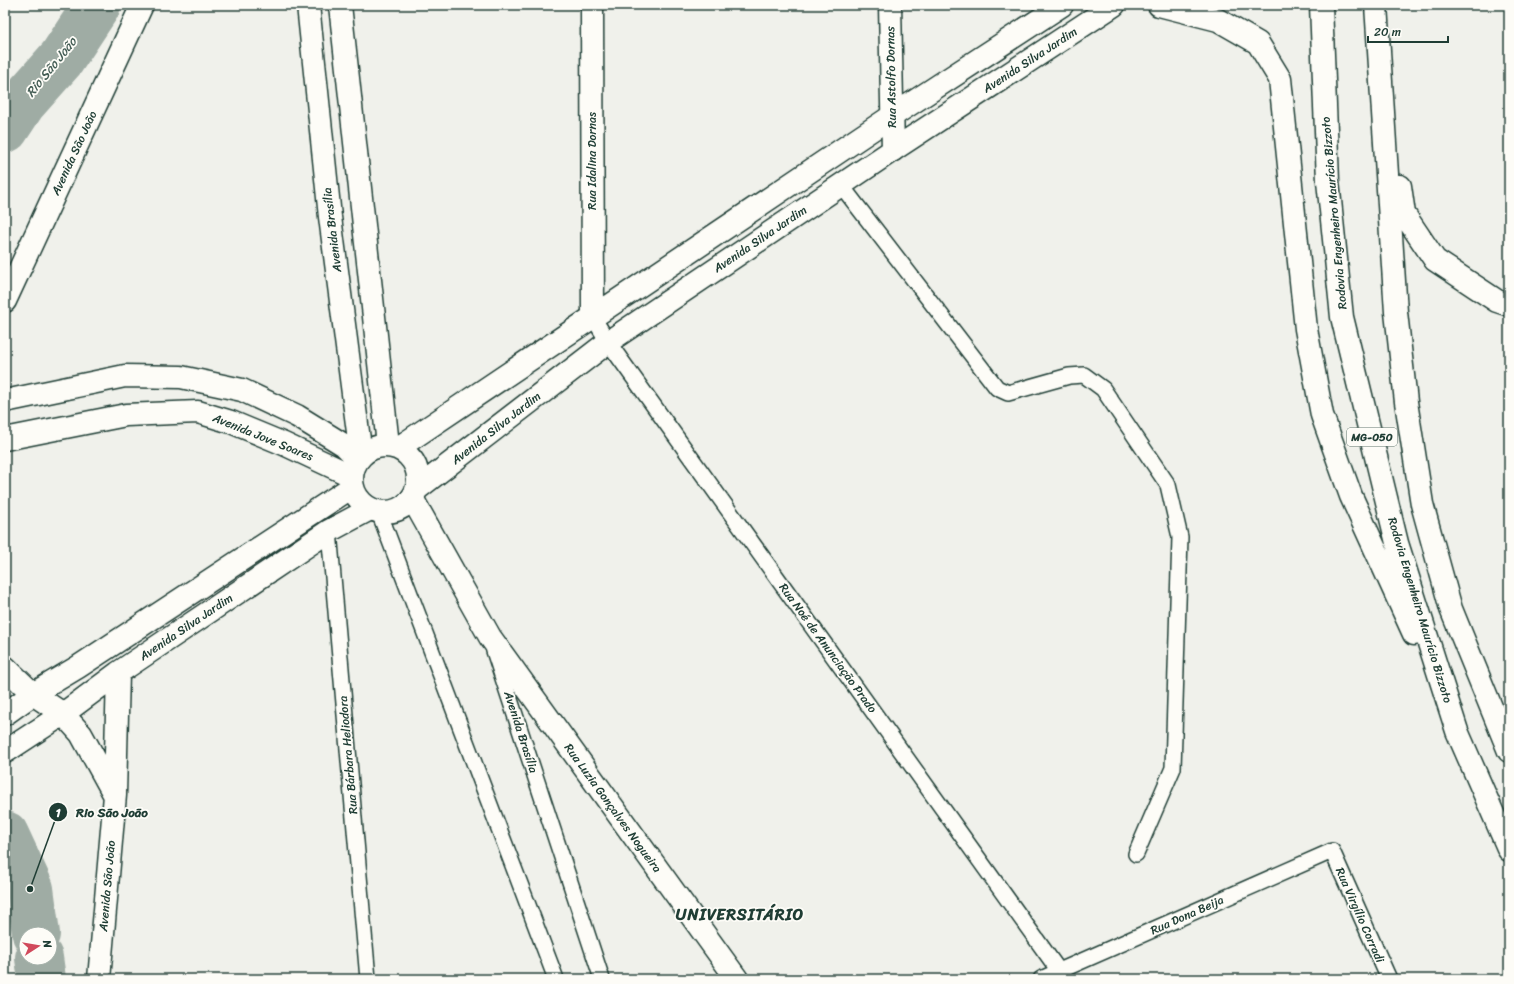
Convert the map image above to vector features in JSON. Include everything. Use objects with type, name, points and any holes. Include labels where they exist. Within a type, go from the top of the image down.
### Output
[{"type":"main road","name":"Avenida São João","points":[[5,301],[142,5]]},
{"type":"main road","name":"Avenida Brasília","points":[[308,5],[356,469]]},
{"type":"main road","points":[[340,5],[363,213],[393,446]]},
{"type":"main road","name":"Rua Idalina Dornas","points":[[592,5],[593,317]]},
{"type":"main road","name":"Rua Astolfo Dornas","points":[[890,5],[893,150]]},
{"type":"main road","points":[[393,446],[593,317],[892,116],[1062,5]]},
{"type":"main road","name":"Avenida Silva Jardim","points":[[414,494],[608,342],[840,185],[1114,5]]},
{"type":"main road","points":[[1160,5],[1218,20],[1258,43],[1280,79],[1306,329],[1322,415],[1351,496],[1457,731]]},
{"type":"main road","name":"Rodovia Engenheiro Maurício Bizzoto","points":[[1321,5],[1328,181],[1342,317],[1397,543],[1457,731],[1509,850]]},
{"type":"main road","points":[[1376,14],[1404,214],[1435,260],[1497,301],[1509,305]]},
{"type":"main road","name":"MG-050","points":[[1376,14],[1396,312],[1406,402],[1422,504],[1452,609],[1509,752]]},
{"type":"main road","points":[[330,217],[363,213]]},
{"type":"main road","points":[[5,401],[125,376],[181,377],[242,390],[297,416],[344,445],[356,469],[356,496],[362,503],[375,510],[388,512],[398,510],[406,505],[414,494],[418,480],[417,470],[413,460],[407,453],[393,446],[378,446],[369,449],[356,469]]},
{"type":"main road","name":"Avenida Jove Soares","points":[[5,439],[126,415],[198,412],[231,422],[264,436],[356,469]]},
{"type":"main road","name":"Avenida Silva Jardim","points":[[20,704],[78,667],[356,469]]},
{"type":"main road","name":"Avenida Brasília","points":[[414,494],[490,637]]},
{"type":"main road","name":"Avenida Silva Jardim","points":[[5,752],[63,714],[118,673],[329,530],[375,510]]},
{"type":"main road","name":"Rua Luzia Gonçalves Nogueira","points":[[490,637],[737,979]]},
{"type":"main road","points":[[5,668],[20,704],[63,714],[81,734],[115,795]]},
{"type":"main road","name":"Avenida São João","points":[[99,979],[115,795],[118,673]]},
{"type":"lane","points":[[840,185],[997,388],[1008,393],[1069,376],[1084,375],[1103,389],[1168,485],[1180,537],[1173,768],[1136,854]]},
{"type":"lane","name":"Rua Noé de Anunciação Prado","points":[[593,317],[608,342],[1061,975]]},
{"type":"lane","points":[[375,510],[556,979]]},
{"type":"lane","name":"Rua Bárbara Heliodora","points":[[329,530],[368,979]]},
{"type":"lane","name":"Avenida Brasília","points":[[490,637],[602,979]]},
{"type":"lane","name":"Rua Dona Beija","points":[[1041,979],[1061,975],[1332,851]]},
{"type":"lane","name":"Rua Virgílio Corradi","points":[[1332,851],[1389,979]]},
{"type":"waterway","name":"Rio São João","points":[[5,129],[22,103],[62,58],[97,5]]},
{"type":"waterway","name":"Rio São João","points":[[5,835],[30,889],[35,926]]},
{"type":"waterway","name":"Rio São João","points":[[40,966],[42,979]]},
{"type":"place","name":"Rio São João","points":[[30,889]]},
{"type":"district","name":"UNIVERSITÁRIO","points":[[740,914]]}]
